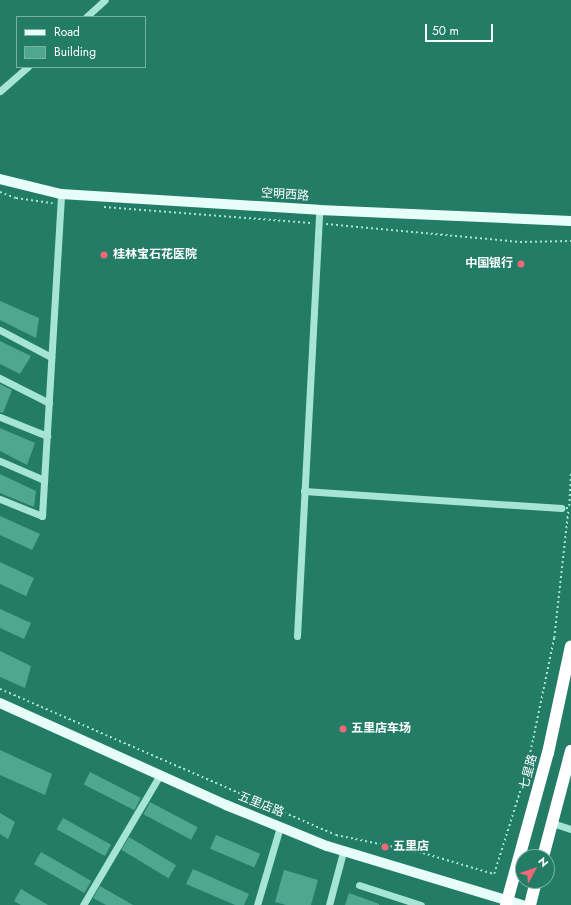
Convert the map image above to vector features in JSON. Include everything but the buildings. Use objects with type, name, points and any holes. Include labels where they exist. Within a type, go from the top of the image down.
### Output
[{"type":"highway","name":"七星路","points":[[507,903],[548,753],[571,646]]},
{"type":"highway","points":[[545,849],[571,751]]},
{"type":"highway","points":[[530,905],[534,889]]},
{"type":"main road","name":"空明西路","points":[[0,179],[61,199],[571,221]]},
{"type":"main road","name":"五里店路","points":[[0,703],[160,775],[280,827],[343,852],[507,903],[522,905]]},
{"type":"street","points":[[87,16],[105,0]]},
{"type":"street","points":[[0,91],[27,68]]},
{"type":"street","points":[[0,499],[42,516],[61,199]]},
{"type":"street","points":[[297,636],[319,210]]},
{"type":"street","points":[[0,330],[51,357]]},
{"type":"street","points":[[0,378],[49,403]]},
{"type":"street","points":[[0,417],[47,436]]},
{"type":"street","points":[[0,461],[44,480]]},
{"type":"street","points":[[304,491],[561,508]]},
{"type":"street","points":[[83,905],[160,775]]},
{"type":"street","points":[[552,823],[571,829]]},
{"type":"street","points":[[257,905],[280,827]]},
{"type":"street","points":[[329,905],[343,852]]},
{"type":"street","points":[[359,885],[421,905]]},
{"type":"path","points":[[0,192],[16,198],[61,199]]},
{"type":"path","points":[[103,207],[520,242],[571,241]]},
{"type":"path","points":[[568,523],[571,472]]},
{"type":"path","points":[[0,689],[336,835],[423,853],[494,874],[526,772],[554,638],[570,508],[570,492]]},
{"type":"path","points":[[561,508],[570,508]]},
{"type":"place","name":"桂林宝石花医院","points":[[104,255]]},
{"type":"place","name":"中国银行","points":[[521,264]]},
{"type":"place","name":"五里店车场","points":[[343,729]]},
{"type":"place","name":"五里店","points":[[385,847]]}]
